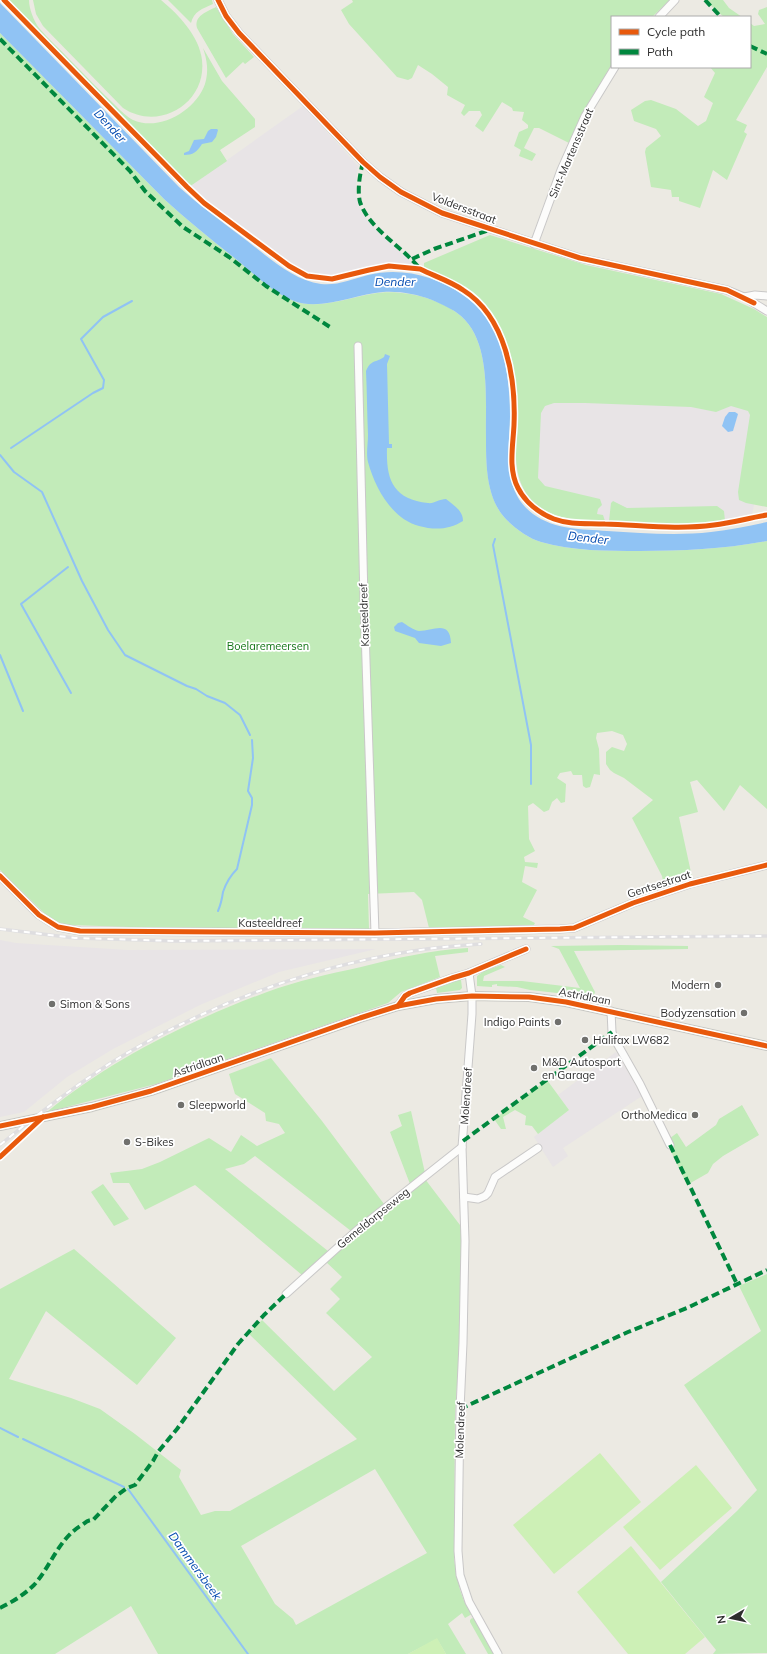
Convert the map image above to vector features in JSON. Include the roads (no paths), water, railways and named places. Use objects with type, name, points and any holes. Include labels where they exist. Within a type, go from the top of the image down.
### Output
[{"type":"main road","name":"Astridlaan","points":[[0,1126],[92,1107],[151,1091],[398,1006],[472,996],[529,997],[566,1002],[767,1046]]},
{"type":"street","name":"Voldersstraat","points":[[218,0],[226,16],[239,33],[363,162],[380,177],[401,192],[442,213],[534,244],[580,258],[727,290],[744,297],[767,311]]},
{"type":"street","points":[[660,16],[675,0]]},
{"type":"street","name":"Sint-Martensstraat","points":[[534,244],[562,170],[585,116],[614,68]]},
{"type":"street","name":"Voldersstraat","points":[[744,297],[755,294],[767,296]]},
{"type":"street","name":"Voldersstraat","points":[[754,303],[767,307]]},
{"type":"street","name":"Kasteeldreef","points":[[358,346],[364,600],[375,933]]},
{"type":"street","name":"Gentsestraat","points":[[560,929],[574,928],[633,903],[690,884],[767,865]]},
{"type":"street","name":"Kasteeldreef","points":[[0,876],[39,915],[58,927],[80,931],[375,933],[560,929]]},
{"type":"street","name":"Astridlaan","points":[[398,1006],[405,996],[410,993],[469,973],[526,949]]},
{"type":"street","points":[[469,973],[472,996]]},
{"type":"street","name":"Molendreef","points":[[472,996],[462,1146],[465,1256],[460,1409],[458,1551],[460,1575],[469,1602],[498,1654]]},
{"type":"street","points":[[611,1011],[612,1032],[614,1038],[640,1084],[670,1145]]},
{"type":"street","name":"Gemeldorpseweg","points":[[286,1294],[356,1231],[462,1146]]},
{"type":"street","points":[[464,1197],[478,1199],[485,1196],[488,1193],[495,1177],[538,1148]]},
{"type":"water","name":"Dender","points":[[0,3],[179,187],[210,213],[289,272],[310,282],[321,284],[339,283],[381,273],[393,272],[418,275],[430,278],[452,288],[477,306],[487,319],[502,349],[506,366],[510,400],[509,457],[512,482],[516,494],[523,505],[533,514],[550,523],[569,528],[659,534],[711,532],[767,522],[767,541],[720,548],[688,550],[603,551],[553,545],[531,538],[521,532],[504,517],[498,509],[490,490],[486,458],[485,374],[478,341],[471,328],[461,316],[451,309],[432,300],[408,293],[373,293],[327,303],[304,304],[286,298],[271,288],[164,199],[0,33]]},
{"type":"water","points":[[211,129],[218,130],[216,137],[212,142],[202,144],[194,152],[184,155],[184,153],[189,151],[194,140],[204,139],[208,131]]},
{"type":"water","points":[[385,354],[390,356],[387,364],[389,444],[392,444],[392,448],[387,448],[387,459],[390,478],[399,492],[416,501],[430,503],[446,499],[457,508],[463,517],[463,521],[458,524],[447,528],[436,529],[419,526],[409,522],[393,510],[380,492],[375,482],[367,459],[368,435],[366,371],[370,365],[384,357]]},
{"type":"water","points":[[729,412],[735,412],[738,414],[733,431],[728,432],[722,426],[725,417]]},
{"type":"water","points":[[402,622],[412,629],[419,631],[440,628],[444,629],[448,631],[451,643],[441,646],[419,643],[415,638],[395,631],[394,627],[398,623]]},
{"type":"waterway","points":[[11,448],[93,393],[103,388],[104,380],[81,339],[103,317],[132,301]]},
{"type":"waterway","points":[[0,455],[14,472],[42,492],[82,581],[108,630],[125,655],[196,689],[207,696],[225,703],[240,715],[250,735]]},
{"type":"waterway","points":[[495,539],[493,545],[531,745],[531,784]]},
{"type":"waterway","points":[[68,567],[21,604],[71,693]]},
{"type":"waterway","points":[[0,655],[23,711]]},
{"type":"waterway","points":[[218,911],[226,885],[237,869],[252,805],[252,798],[248,791],[253,758],[252,740]]},
{"type":"waterway","name":"Dammersbeek","points":[[0,1428],[18,1437]]},
{"type":"waterway","name":"Dammersbeek","points":[[23,1439],[124,1487]]},
{"type":"waterway","name":"Dammersbeek","points":[[128,1489],[248,1654]]},
{"type":"railway","points":[[0,929],[75,938],[176,941],[767,936]]},
{"type":"railway","points":[[0,1145],[53,1103],[109,1064],[151,1040],[195,1018],[241,998],[288,981],[335,967],[384,956],[432,948],[481,944]]},
{"type":"place","name":"Modern","points":[[718,985]]},
{"type":"place","name":"Simon & Sons","points":[[52,1004]]},
{"type":"place","name":"Bodyzensation","points":[[744,1013]]},
{"type":"place","name":"Indigo Paints","points":[[558,1022]]},
{"type":"place","name":"Halifax LW682","points":[[585,1040]]},
{"type":"place","name":"M&D Autosport en Garage","points":[[534,1068]]},
{"type":"place","name":"Sleepworld","points":[[181,1105]]},
{"type":"place","name":"OrthoMedica","points":[[695,1115]]},
{"type":"place","name":"S-Bikes","points":[[127,1142]]},
{"type":"park label","name":"Boelaremeersen","points":[[268,646]]}]
